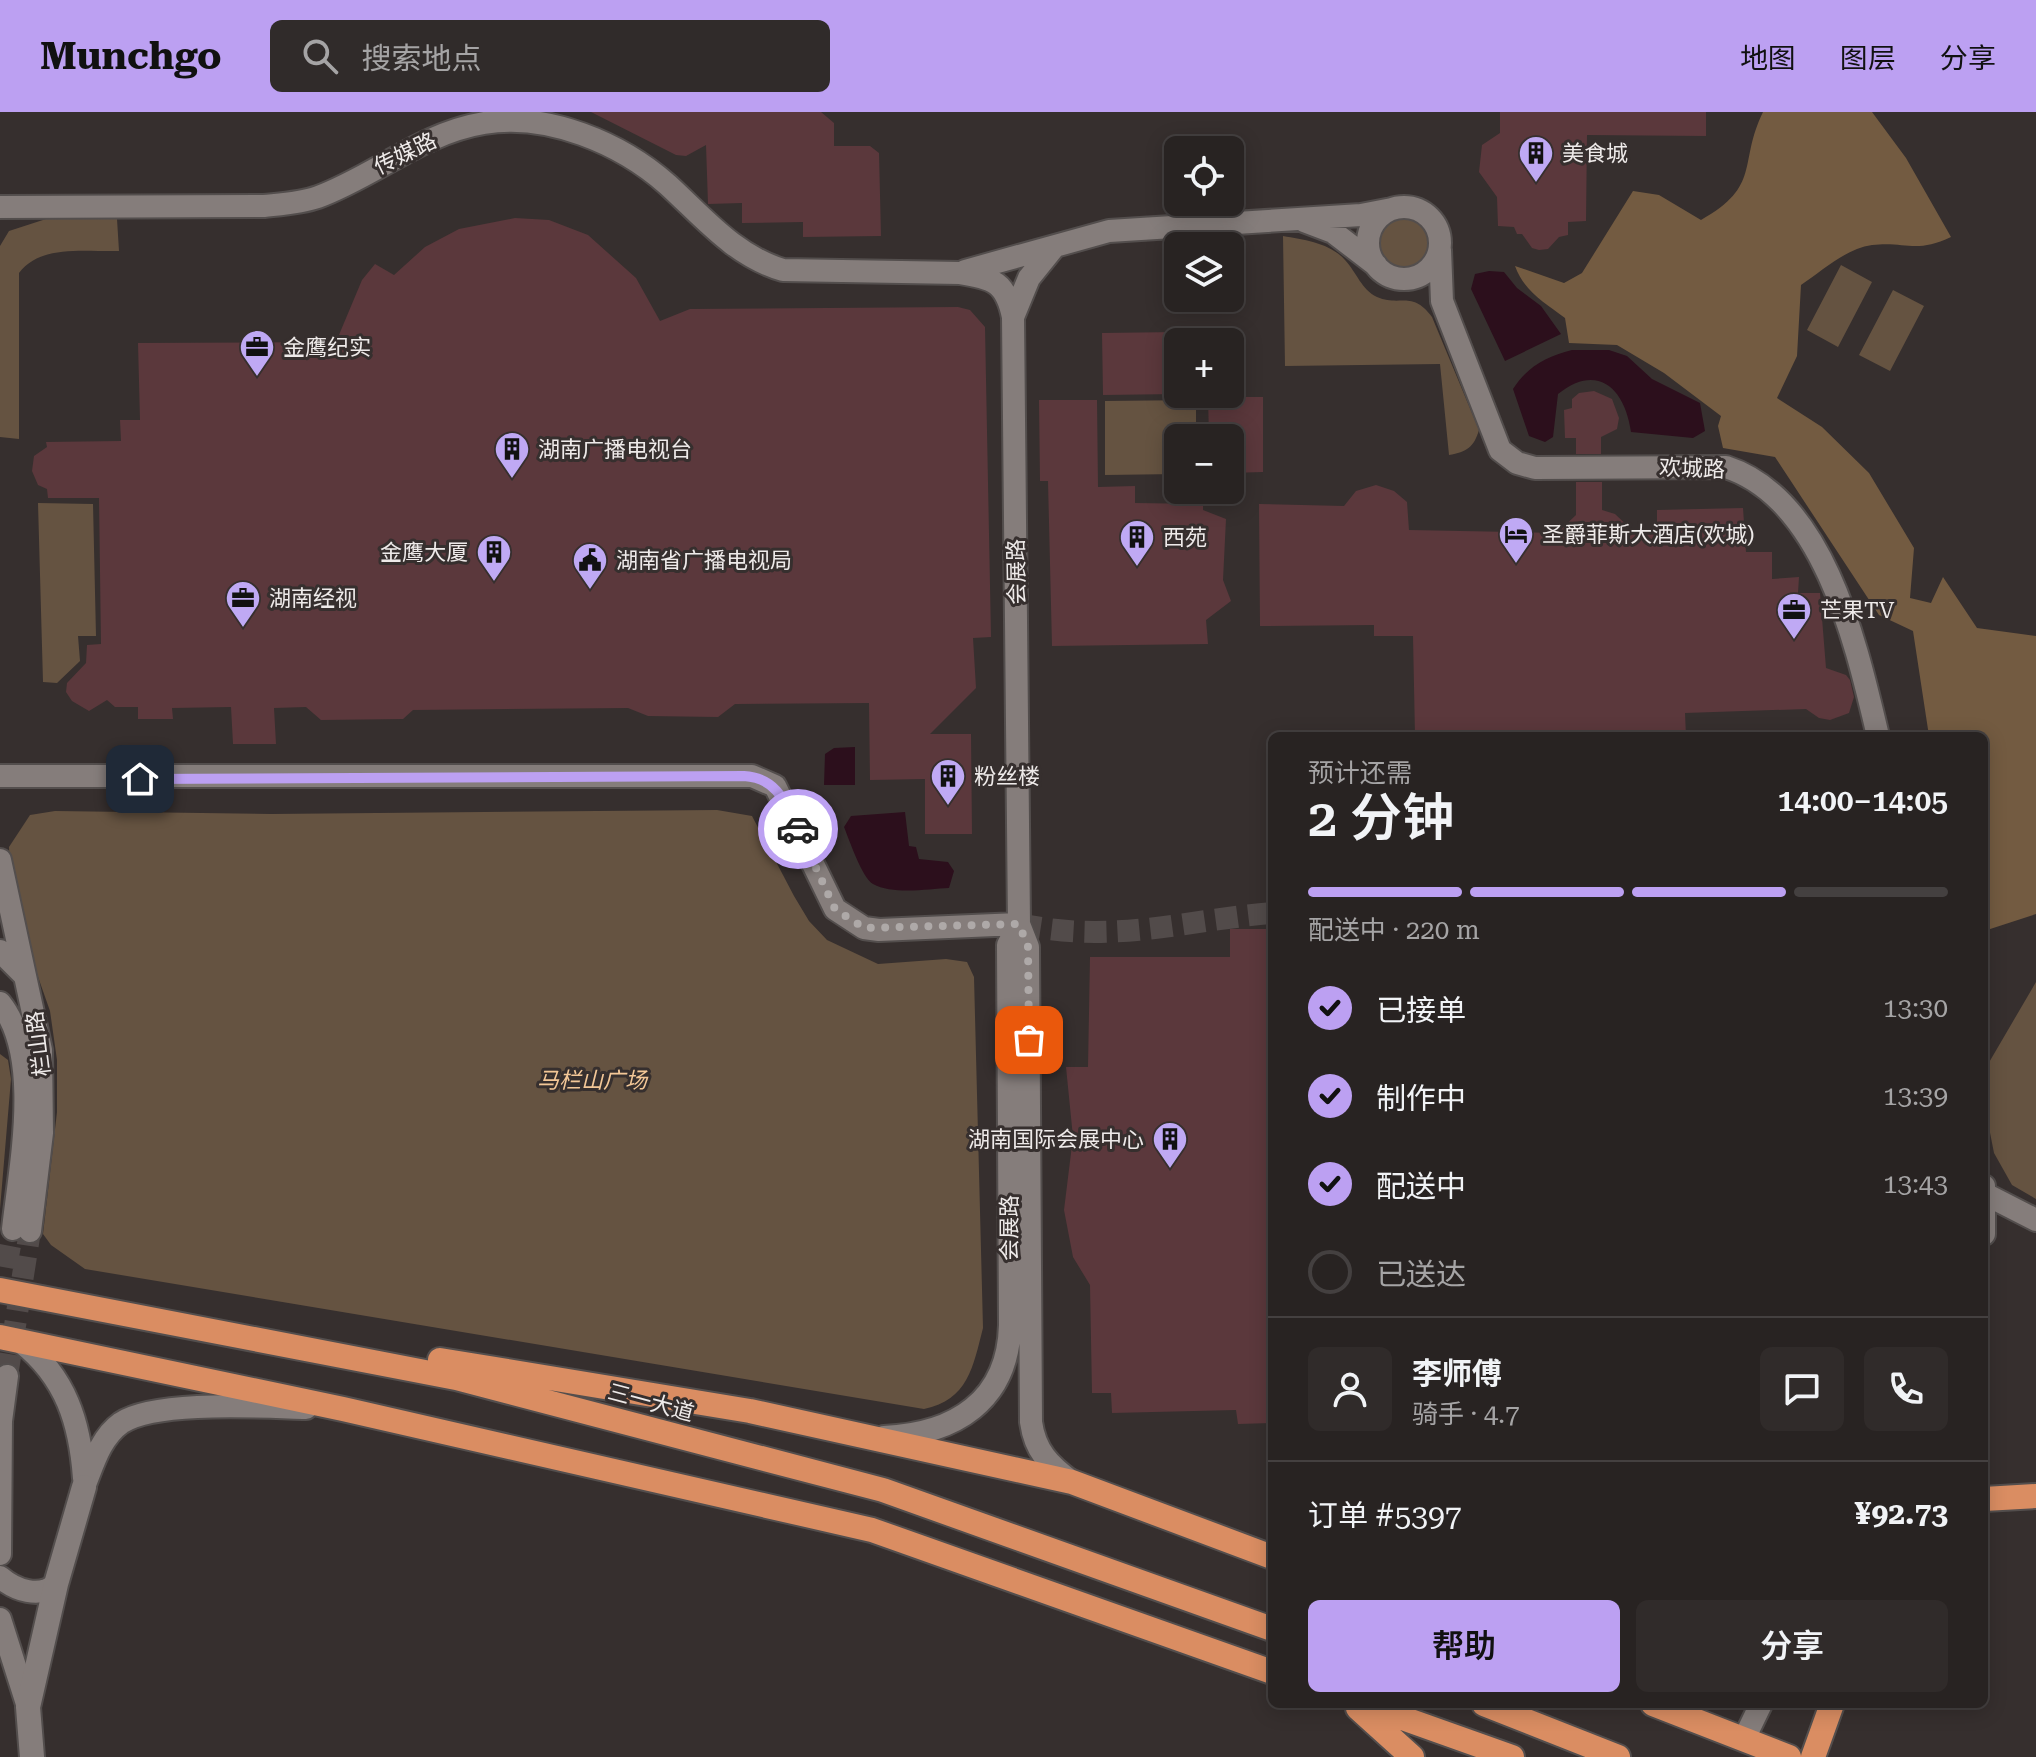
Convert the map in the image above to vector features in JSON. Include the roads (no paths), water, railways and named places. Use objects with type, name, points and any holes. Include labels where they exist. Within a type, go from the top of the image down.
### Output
[{"type":"highway","name":"三一大道","points":[[0,1290],[456,1378],[883,1490],[1268,1628]]},
{"type":"highway","points":[[75,1305],[621,1387],[865,1436],[1072,1482],[1268,1556]]},
{"type":"highway","points":[[10,1340],[343,1409],[872,1530],[1268,1671]]},
{"type":"highway","points":[[1988,1499],[2036,1496]]},
{"type":"highway","points":[[1357,1708],[1412,1757]]},
{"type":"highway","points":[[1374,1708],[1512,1757]]},
{"type":"highway","points":[[1494,1708],[1618,1757]]},
{"type":"highway","points":[[1663,1708],[1789,1757]]},
{"type":"highway","points":[[1813,1757],[1831,1708]]},
{"type":"street","name":"传媒路","points":[[0,207],[264,206],[300,202],[321,196],[427,141],[511,115],[585,136],[637,160],[736,248],[761,264],[783,270],[960,273]]},
{"type":"street","points":[[960,273],[1133,228],[1361,215],[1392,209],[1404,207],[1426,214],[1438,231],[1440,250],[1436,260],[1421,275],[1390,274],[1370,253],[1370,231],[1375,222],[1392,209]]},
{"type":"street","points":[[1287,217],[1333,232],[1390,274],[1420,285],[1442,301]]},
{"type":"street","points":[[1013,317],[1029,278],[1054,247]]},
{"type":"street","name":"欢城路","points":[[1440,250],[1442,301],[1500,450],[1517,463],[1535,468],[1726,467],[1744,472],[1774,497],[1805,535],[1839,594],[1853,630],[1877,732]]},
{"type":"street","points":[[960,273],[986,277],[998,284],[1009,297],[1013,317]]},
{"type":"street","name":"会展路","points":[[1013,317],[1019,924],[1028,947],[1031,1422],[1033,1439],[1044,1458],[1072,1482]]},
{"type":"street","points":[[0,776],[752,776],[775,786],[835,909],[853,922],[879,930],[1019,924]]},
{"type":"street","name":"栏山路","points":[[0,860],[28,980],[43,1079],[42,1133],[21,1230],[25,1105],[20,1057],[8,1030]]},
{"type":"street","name":"会展路","points":[[865,1436],[912,1434],[947,1423],[983,1401],[1002,1372],[1010,1325],[1008,945],[1019,924]]},
{"type":"street","points":[[0,951],[28,980]]},
{"type":"street","points":[[0,1003],[8,1030]]},
{"type":"street","points":[[1988,1192],[2036,1220]]},
{"type":"street","points":[[10,1340],[39,1356],[72,1410],[80,1433],[84,1487]]},
{"type":"street","points":[[0,1554],[1,1421],[7,1376]]},
{"type":"street","points":[[28,1707],[56,1584],[84,1487],[100,1446],[109,1434],[121,1423],[140,1415],[227,1406],[343,1409]]},
{"type":"street","points":[[0,1577],[10,1585],[31,1592],[46,1590],[56,1584]]},
{"type":"street","points":[[0,1619],[28,1707],[32,1757]]},
{"type":"street","points":[[1744,1739],[1759,1708]]},
{"type":"tunnel","points":[[1019,924],[1053,930],[1116,931],[1268,913]]},
{"type":"tunnel","points":[[0,1300],[13,1229]]},
{"type":"tunnel","points":[[7,1376],[30,1231]]},
{"type":"place","name":"美食城","points":[[1536,184]]},
{"type":"place","name":"金鹰纪实","points":[[257,378]]},
{"type":"place","name":"湖南广播电视台","points":[[512,480]]},
{"type":"place","name":"圣爵菲斯大酒店(欢城)","points":[[1516,565]]},
{"type":"place","name":"西苑","points":[[1137,568]]},
{"type":"place","name":"金鹰大厦","points":[[494,583]]},
{"type":"place","name":"湖南省广播电视局","points":[[590,591]]},
{"type":"place","name":"湖南经视","points":[[243,629]]},
{"type":"place","name":"芒果TV","points":[[1794,641]]},
{"type":"place","name":"粉丝楼","points":[[948,807]]},
{"type":"place","name":"湖南国际会展中心","points":[[1170,1170]]},
{"type":"park label","name":"马栏山广场","points":[[592,1080]]}]
